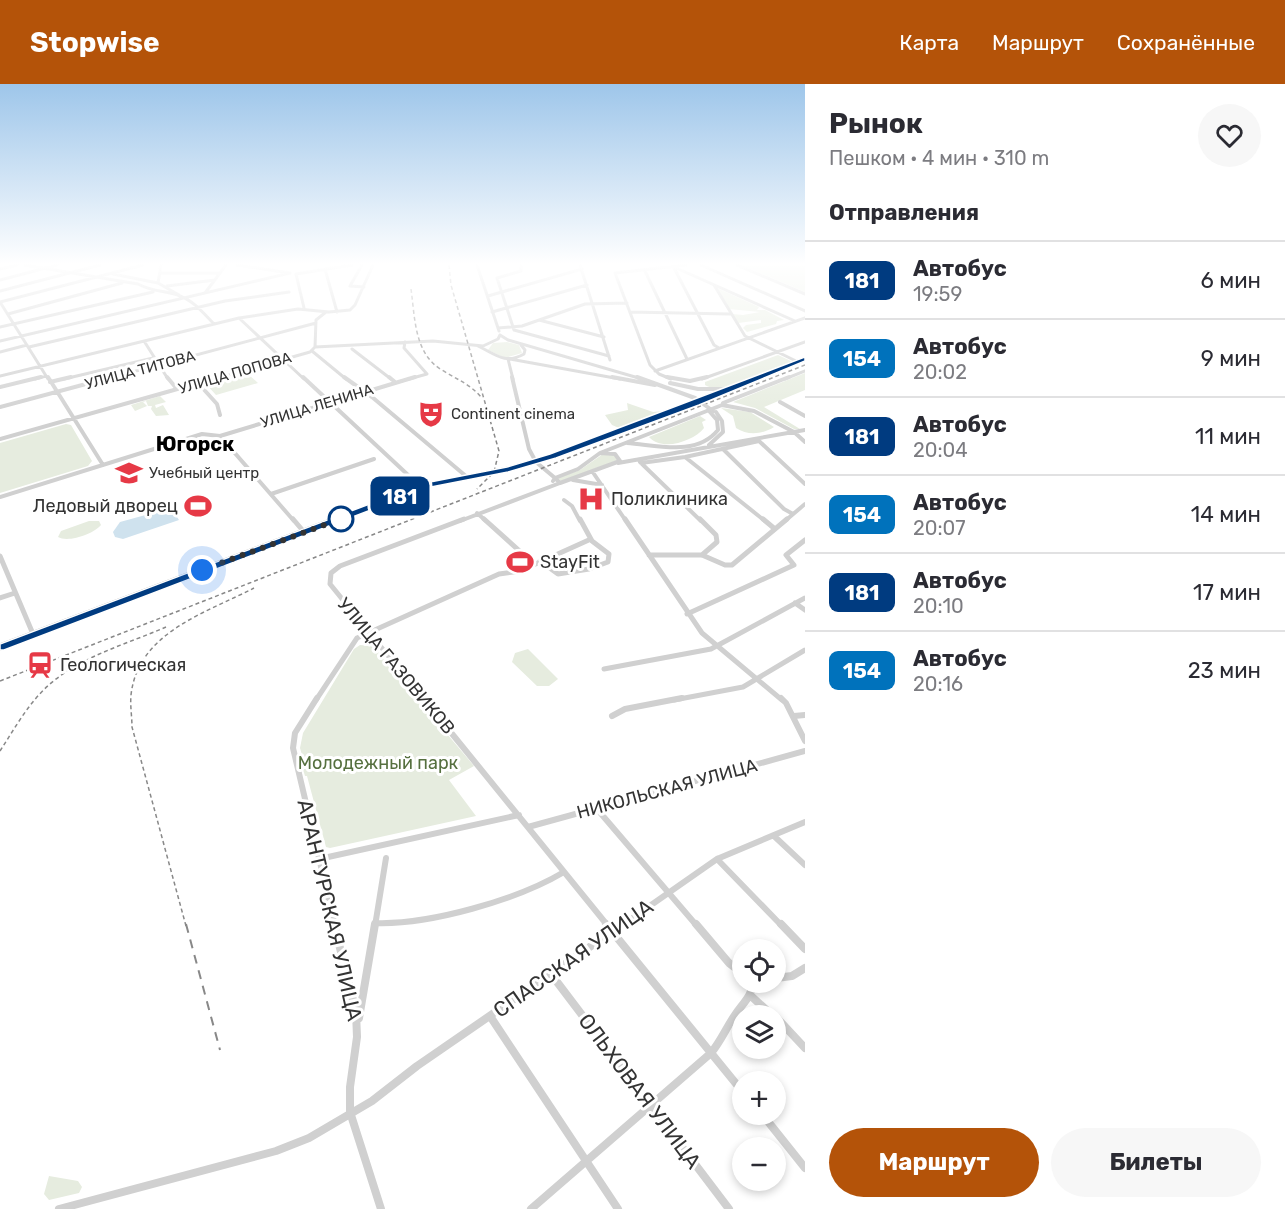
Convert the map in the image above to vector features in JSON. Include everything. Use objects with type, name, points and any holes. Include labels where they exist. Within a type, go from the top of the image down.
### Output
[{"type":"main road","points":[[0,647],[422,488],[536,462],[805,359]]},
{"type":"street","points":[[10,318],[103,465]]},
{"type":"street","points":[[0,327],[42,318]]},
{"type":"street","points":[[0,341],[100,318]]},
{"type":"street","points":[[0,352],[156,318]]},
{"type":"street","points":[[208,318],[214,324]]},
{"type":"street","points":[[239,318],[422,488]]},
{"type":"street","points":[[0,376],[242,318]]},
{"type":"street","points":[[314,349],[318,318]]},
{"type":"street","points":[[494,318],[500,335],[524,347],[525,352],[509,359]]},
{"type":"street","points":[[509,318],[512,327],[518,332],[609,358],[597,318]]},
{"type":"street","points":[[498,328],[512,327],[548,318]]},
{"type":"street","points":[[632,318],[650,365],[656,372],[677,380],[696,381],[805,342]]},
{"type":"street","points":[[666,318],[687,359]]},
{"type":"street","points":[[701,318],[718,348]]},
{"type":"street","points":[[732,318],[747,338],[798,362]]},
{"type":"street","points":[[787,318],[795,321]]},
{"type":"street","points":[[656,372],[805,318]]},
{"type":"street","points":[[540,320],[603,337]]},
{"type":"street","name":"УЛИЦА ТИТОВА","points":[[0,407],[316,323]]},
{"type":"street","points":[[486,351],[500,335]]},
{"type":"street","points":[[144,341],[153,358],[177,389]]},
{"type":"street","points":[[314,349],[405,342],[443,341],[474,345],[514,342],[673,387],[712,411],[722,421],[723,432],[728,438],[739,441]]},
{"type":"street","name":"УЛИЦА ЛЕНИНА","points":[[0,496],[202,434],[220,436],[363,391],[427,374],[404,348],[405,342]]},
{"type":"street","points":[[474,345],[494,357],[663,387],[693,398]]},
{"type":"street","points":[[314,349],[467,477]]},
{"type":"street","name":"УЛИЦА ПОПОВА","points":[[0,439],[314,349]]},
{"type":"street","points":[[352,349],[395,382]]},
{"type":"street","points":[[50,382],[153,358]]},
{"type":"street","points":[[509,359],[529,447],[536,462],[560,483]]},
{"type":"street","points":[[510,366],[526,363]]},
{"type":"street","points":[[602,377],[610,375],[609,369]]},
{"type":"street","points":[[548,486],[555,478],[580,468],[600,453],[619,444],[805,370]]},
{"type":"street","points":[[624,373],[698,389],[735,387]]},
{"type":"street","points":[[0,387],[46,376]]},
{"type":"street","points":[[198,383],[217,404],[220,415]]},
{"type":"street","points":[[780,402],[805,416]]},
{"type":"street","points":[[718,405],[749,408],[795,432],[805,442]]},
{"type":"street","points":[[619,444],[691,446],[713,438],[717,433],[718,424],[712,411]]},
{"type":"street","points":[[639,461],[805,430]]},
{"type":"street","points":[[699,448],[714,442],[723,432]]},
{"type":"street","points":[[648,433],[646,440],[662,446]]},
{"type":"street","points":[[220,436],[304,532]]},
{"type":"street","points":[[332,588],[329,578],[336,569],[548,486],[618,463],[685,458],[759,441],[805,484]]},
{"type":"street","points":[[724,450],[784,509],[793,514]]},
{"type":"street","points":[[600,453],[615,454],[620,459],[618,463]]},
{"type":"street","points":[[685,458],[774,529]]},
{"type":"street","points":[[271,494],[374,459]]},
{"type":"street","points":[[639,461],[716,535],[717,542],[702,555]]},
{"type":"street","points":[[547,471],[562,474]]},
{"type":"street","points":[[592,471],[687,614],[717,647],[786,703],[805,741]]},
{"type":"street","points":[[570,480],[594,482],[603,486]]},
{"type":"street","points":[[477,513],[551,571],[562,573],[606,564],[609,554],[591,539],[572,506],[564,500]]},
{"type":"street","points":[[649,555],[702,555],[728,565],[734,563],[805,504]]},
{"type":"street","name":"АРАНТУРСКАЯ УЛИЦА","points":[[381,1209],[350,1112],[349,1096],[358,1022],[296,770],[293,741],[298,726],[349,646],[367,633],[499,574],[517,572],[591,539]]},
{"type":"street","points":[[687,614],[794,565],[786,558],[786,555],[805,540]]},
{"type":"street","points":[[0,556],[33,634]]},
{"type":"street","name":"УЛИЦА ГАЗОВИКОВ","points":[[332,588],[528,827]]},
{"type":"street","points":[[0,598],[15,593]]},
{"type":"street","points":[[604,669],[717,647],[805,598]]},
{"type":"street","points":[[795,603],[805,610]]},
{"type":"street","points":[[612,716],[625,710],[735,690],[805,650]]},
{"type":"street","points":[[794,716],[805,715]]},
{"type":"street","name":"НИКОЛЬСКАЯ УЛИЦА","points":[[528,827],[805,751]]},
{"type":"street","points":[[597,809],[732,965]]},
{"type":"street","points":[[319,859],[519,815]]},
{"type":"street","name":"СПАССКАЯ УЛИЦА","points":[[350,1112],[382,1095],[417,1066],[717,859],[805,822]]},
{"type":"street","points":[[528,827],[732,1079]]},
{"type":"street","points":[[774,836],[805,865]]},
{"type":"street","points":[[358,1022],[386,858]]},
{"type":"street","points":[[717,859],[805,949]]},
{"type":"street","points":[[375,923],[405,924],[435,918],[527,892],[564,872]]},
{"type":"street","points":[[786,977],[792,976],[805,968]]},
{"type":"street","name":"ОЛЬХОВАЯ УЛИЦА","points":[[551,974],[729,1209]]},
{"type":"street","points":[[531,1209],[711,1053],[752,993]]},
{"type":"street","points":[[751,996],[761,1005]]},
{"type":"street","points":[[490,1016],[618,1209]]},
{"type":"street","points":[[786,1028],[805,1048]]},
{"type":"street","points":[[59,1209],[289,1147],[350,1112]]},
{"type":"street","points":[[771,1125],[805,1168]]},
{"type":"green space","points":[[734,318],[779,318],[784,320],[747,332],[743,328],[746,325],[761,323],[761,320],[738,323]]},
{"type":"green space","points":[[507,342],[519,345],[522,353],[505,358],[488,350],[493,343]]},
{"type":"green space","points":[[778,355],[793,362],[735,385],[713,388],[705,385],[705,382]]},
{"type":"green space","points":[[246,372],[258,383],[216,395],[206,384]]},
{"type":"green space","points":[[805,373],[805,390],[764,407],[800,429],[794,429],[755,408],[733,402]]},
{"type":"green space","points":[[160,396],[166,402],[155,405],[156,408],[163,405],[169,415],[156,416],[151,409],[152,406],[148,406],[146,401],[143,402],[147,406],[135,411],[131,405]]},
{"type":"green space","points":[[627,403],[653,412],[664,411],[619,428],[612,425],[605,415],[628,410]]},
{"type":"green space","points":[[721,408],[750,412],[774,427],[755,433],[741,431],[736,428],[733,416]]},
{"type":"green space","points":[[700,416],[706,420],[702,422],[704,428],[686,441],[662,444],[649,437]]},
{"type":"green space","points":[[66,424],[71,425],[92,461],[88,466],[0,493],[0,443]]},
{"type":"green space","points":[[603,454],[613,454],[618,460],[561,481],[558,478],[580,470]]},
{"type":"green space","points":[[89,521],[99,521],[101,525],[93,532],[81,537],[62,539],[58,537],[61,531]]},
{"type":"green space","name":"Молодежный парк","points":[[360,645],[373,646],[474,766],[449,780],[476,816],[326,847],[307,776],[305,776],[301,763],[304,762],[300,748],[303,733],[354,649]]},
{"type":"green space","points":[[528,649],[558,679],[549,686],[537,686],[512,662],[515,653]]},
{"type":"green space","points":[[49,1176],[78,1181],[82,1187],[79,1193],[49,1200],[44,1194]]},
{"type":"water","points":[[171,508],[179,520],[123,539],[115,537],[113,532],[120,522]]},
{"type":"railway","points":[[414,318],[421,345],[426,355],[442,370],[468,385],[481,397]]},
{"type":"railway","points":[[460,318],[499,451],[494,472],[477,489]]},
{"type":"railway","points":[[0,681],[805,365]]},
{"type":"railway","points":[[186,926],[132,727],[131,695],[136,673],[146,655],[160,640],[196,616],[254,588]]},
{"type":"railway","points":[[0,751],[35,699],[63,674],[105,651],[166,627]]},
{"type":"railway","points":[[186,924],[220,1050]]},
{"type":"bus line","name":"181","points":[[0,647],[437,482],[536,462],[696,403],[805,359]]},
{"type":"place","name":"Continent cinema","points":[[431,414]]},
{"type":"place","name":"Учебный центр","points":[[129,473]]},
{"type":"place","name":"Поликлиника","points":[[591,499]]},
{"type":"place","name":"Ледовый дворец","points":[[198,506]]},
{"type":"place","name":"StayFit","points":[[520,562]]},
{"type":"place","name":"Геологическая","points":[[40,665]]},
{"type":"district","name":"Югорск","points":[[195,444]]},
{"type":"route","points":[[202,570],[341,519]]}]
